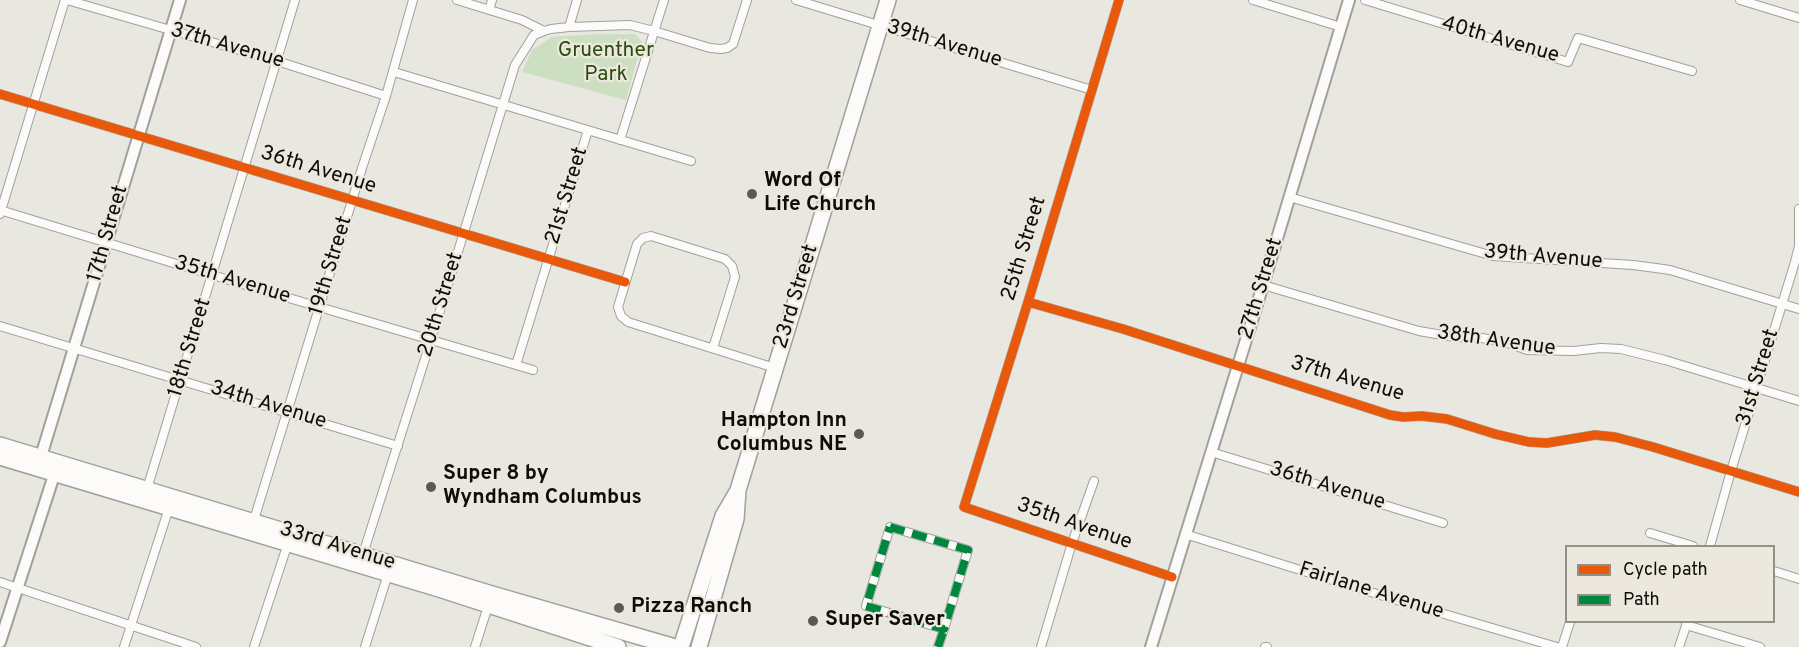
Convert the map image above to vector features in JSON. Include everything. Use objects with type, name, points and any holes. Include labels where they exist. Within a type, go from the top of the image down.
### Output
[{"type":"highway","name":"23rd Street","points":[[681,647],[723,516],[738,490],[888,0]]},
{"type":"highway","name":"33rd Avenue","points":[[0,445],[39,463]]},
{"type":"highway","name":"33rd Avenue","points":[[0,457],[39,463],[147,489],[388,574],[675,647]]},
{"type":"highway","name":"33rd Avenue","points":[[57,468],[169,508],[252,527]]},
{"type":"highway","name":"23rd Street","points":[[699,647],[736,519],[738,490]]},
{"type":"highway","name":"33rd Avenue","points":[[289,538],[363,554],[491,599],[585,642],[618,647]]},
{"type":"street","name":"37th Avenue","points":[[66,0],[386,96]]},
{"type":"street","points":[[0,211],[66,0]]},
{"type":"street","name":"17th Street","points":[[39,463],[180,0]]},
{"type":"street","name":"18th Street","points":[[147,489],[295,0]]},
{"type":"street","name":"19th Street","points":[[252,527],[394,72],[413,0]]},
{"type":"street","points":[[457,0],[522,20],[544,31],[551,28],[630,25],[710,48],[727,48],[733,44],[747,0]]},
{"type":"street","points":[[489,10],[492,0]]},
{"type":"street","points":[[569,27],[577,0]]},
{"type":"street","name":"21st Street","points":[[516,365],[588,130],[620,140],[663,0]]},
{"type":"street","name":"39th Avenue","points":[[796,0],[1092,90]]},
{"type":"street","name":"25th Street","points":[[964,507],[1119,0]]},
{"type":"street","points":[[1253,0],[1341,27]]},
{"type":"street","name":"27th Street","points":[[1151,647],[1349,0]]},
{"type":"street","name":"40th Avenue","points":[[1365,0],[1568,62],[1578,38],[1692,70]]},
{"type":"street","points":[[1740,0],[1799,18]]},
{"type":"street","name":"20th Street","points":[[363,554],[515,65],[534,35],[544,31]]},
{"type":"street","points":[[394,72],[588,130]]},
{"type":"street","name":"36th Avenue","points":[[0,94],[625,282]]},
{"type":"street","points":[[620,140],[691,161]]},
{"type":"street","name":"39th Avenue","points":[[1290,197],[1493,256],[1633,265],[1670,270],[1799,309]]},
{"type":"street","name":"31st Street","points":[[1710,545],[1799,246],[1799,209]]},
{"type":"street","name":"35th Avenue","points":[[0,211],[533,370]]},
{"type":"street","points":[[713,348],[735,277],[732,266],[725,259],[651,236],[643,238],[637,244],[625,282],[618,307],[621,316],[628,322],[776,368]]},
{"type":"street","name":"38th Avenue","points":[[1263,285],[1419,331],[1454,337],[1482,338],[1508,343],[1527,350],[1621,349],[1799,401]]},
{"type":"street","name":"37th Avenue","points":[[1028,302],[1129,331],[1390,415],[1447,419],[1529,442],[1547,443],[1595,435],[1615,437],[1799,492]]},
{"type":"street","name":"34th Avenue","points":[[0,326],[398,446]]},
{"type":"street","name":"36th Avenue","points":[[1211,452],[1443,523]]},
{"type":"street","points":[[0,642],[57,468]]},
{"type":"street","points":[[1041,647],[1072,543],[1094,480]]},
{"type":"street","name":"35th Avenue","points":[[964,507],[1172,577]]},
{"type":"street","points":[[124,647],[169,508]]},
{"type":"street","points":[[938,647],[944,629],[968,550],[890,527],[866,606],[944,629]]},
{"type":"street","points":[[1650,533],[1691,545]]},
{"type":"street","name":"Fairlane Avenue","points":[[1185,534],[1557,647]]},
{"type":"street","points":[[254,647],[289,538]]},
{"type":"street","points":[[1775,572],[1799,579]]},
{"type":"street","points":[[365,647],[388,574]]},
{"type":"street","points":[[0,582],[196,647]]},
{"type":"street","points":[[475,647],[491,599]]},
{"type":"street","points":[[1562,647],[1569,623]]},
{"type":"street","points":[[1679,647],[1686,623],[1760,647]]},
{"type":"green space","name":"Gruenther Park","points":[[633,34],[642,42],[626,100],[522,72],[532,50],[552,37]]},
{"type":"marked path","points":[[890,527],[968,550],[944,629],[866,606],[890,527]]},
{"type":"marked path","points":[[938,647],[944,629]]},
{"type":"cycle path","points":[[1119,0],[964,507],[1172,577]]},
{"type":"cycle path","points":[[0,94],[625,282]]},
{"type":"cycle path","points":[[1028,302],[1123,329],[1390,415],[1447,419],[1529,442],[1547,443],[1595,435],[1615,437],[1799,492]]},
{"type":"place","name":"Word Of Life Church","points":[[752,194]]},
{"type":"place","name":"Hampton Inn Columbus NE","points":[[859,434]]},
{"type":"place","name":"Super 8 by Wyndham Columbus","points":[[431,487]]},
{"type":"place","name":"Pizza Ranch","points":[[619,608]]},
{"type":"place","name":"Super Saver","points":[[813,621]]}]
